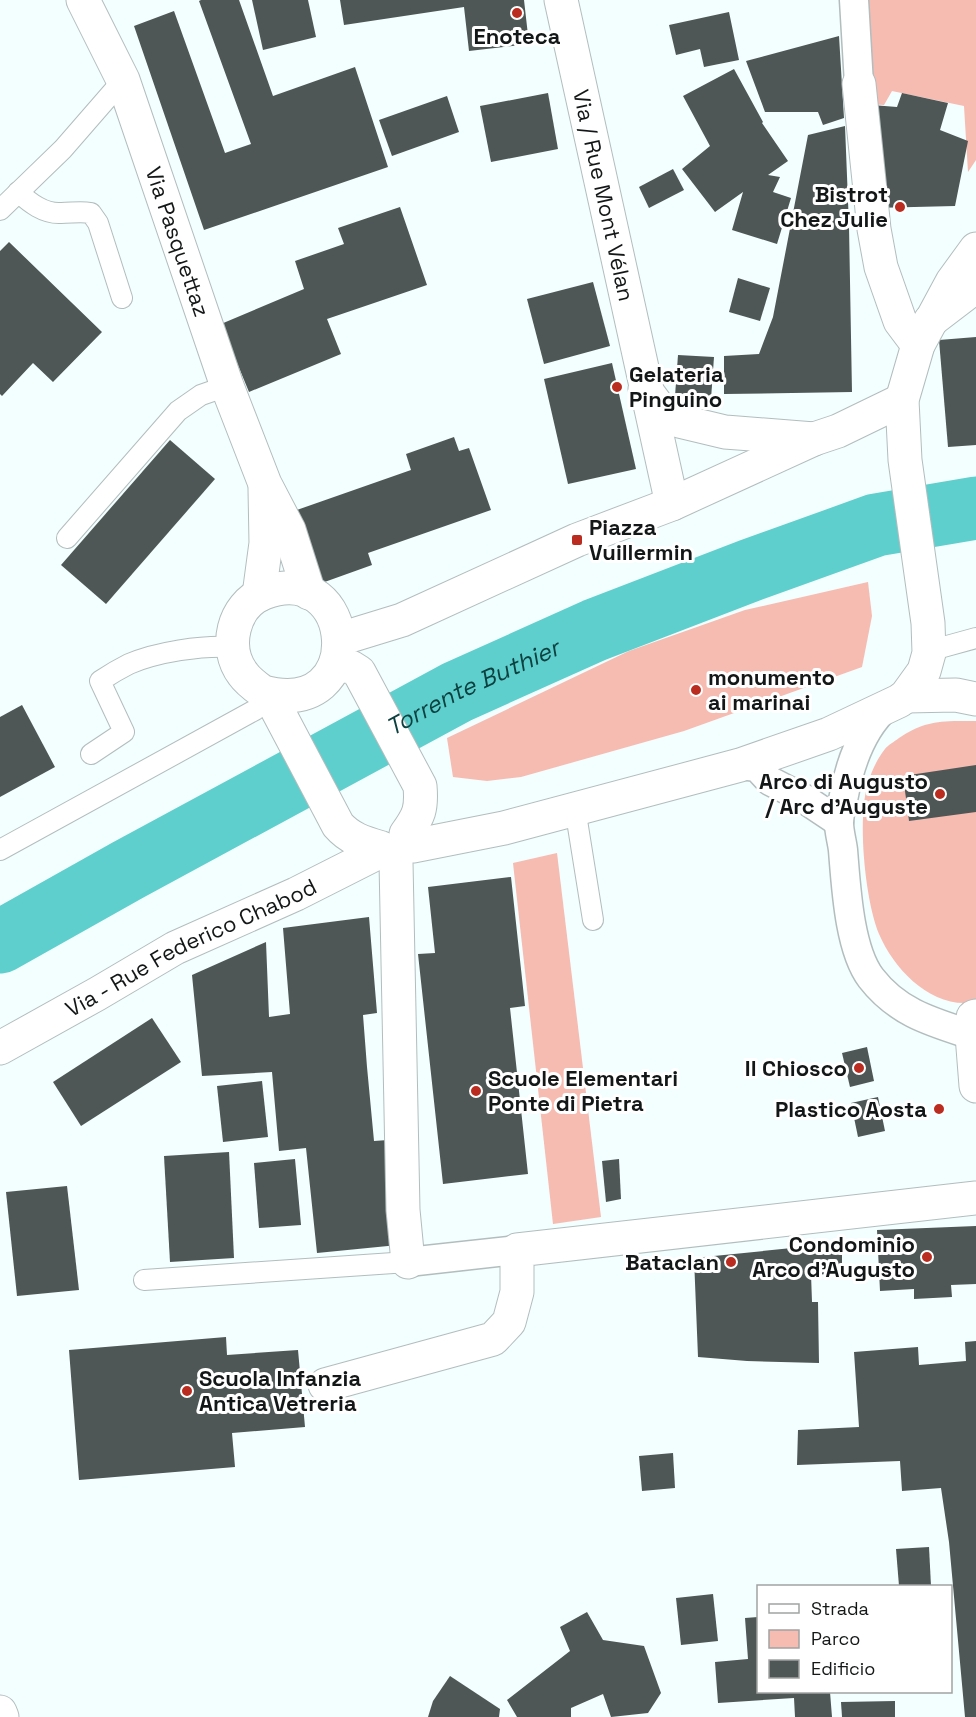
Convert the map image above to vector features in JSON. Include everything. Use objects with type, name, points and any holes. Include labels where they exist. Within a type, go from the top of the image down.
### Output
[{"type":"street","name":"Via Pasquettaz","points":[[83,0],[123,80],[227,386],[265,484],[289,530],[309,593]]},
{"type":"street","name":"Via / Rue Mont Vélan","points":[[561,0],[672,504]]},
{"type":"street","points":[[854,0],[859,84],[874,230],[881,267],[900,321],[924,333]]},
{"type":"street","points":[[976,249],[952,282],[924,333],[902,400],[905,460],[929,638],[924,671],[896,702],[869,726],[847,776],[839,822],[847,899],[860,953],[870,976],[886,995],[922,1019],[975,1029],[976,1086]]},
{"type":"street","points":[[924,333],[976,286]]},
{"type":"street","points":[[645,389],[659,408],[679,421],[725,432],[814,439]]},
{"type":"street","points":[[270,700],[280,696],[296,696],[312,690],[345,659],[402,620],[577,540],[672,504],[814,439],[838,431],[902,400]]},
{"type":"street","name":"Via Pasquettaz","points":[[259,595],[266,543],[265,484]]},
{"type":"street","points":[[396,848],[363,843],[346,834],[338,825],[270,700],[242,674],[235,661],[232,647],[233,631],[238,617],[247,604],[259,595],[275,588],[293,588],[309,593],[322,601],[338,625],[345,659],[420,786],[422,803],[418,818],[396,848],[403,1210],[408,1262],[976,1198]]},
{"type":"street","points":[[896,702],[956,695],[976,699]]},
{"type":"street","name":"Via - Rue Federico Chabod","points":[[0,1048],[175,948],[396,848],[504,828],[740,765],[830,734],[896,702]]},
{"type":"street","points":[[740,765],[757,767],[770,782],[803,798],[839,822]]},
{"type":"street","points":[[325,1385],[493,1339],[509,1322],[517,1292],[518,1250]]},
{"type":"street","points":[[0,1712],[2,1717]]},
{"type":"lane","points":[[0,210],[63,149],[123,80]]},
{"type":"lane","points":[[18,192],[36,207],[60,214],[78,211],[91,213],[98,223],[122,298]]},
{"type":"lane","points":[[67,538],[178,411],[201,395],[227,386]]},
{"type":"lane","points":[[929,638],[936,649],[976,638]]},
{"type":"lane","points":[[91,754],[124,732],[100,681],[129,664],[156,655],[218,646],[232,647]]},
{"type":"lane","points":[[0,850],[255,711],[270,700]]},
{"type":"lane","points":[[576,808],[593,920]]},
{"type":"lane","points":[[144,1280],[408,1262]]},
{"type":"green space","points":[[845,0],[976,0],[976,160],[968,172],[964,106],[892,91],[884,105],[849,103]]},
{"type":"green space","points":[[868,582],[872,616],[862,667],[684,731],[521,777],[487,781],[453,777],[447,738],[629,651],[745,610]]},
{"type":"green space","points":[[976,721],[976,1002],[960,1003],[945,1000],[917,985],[905,974],[886,948],[874,921],[865,870],[863,834],[866,790],[874,768],[885,749],[919,727],[931,723]]},
{"type":"green space","points":[[557,853],[601,1217],[553,1224],[513,863]]},
{"type":"building","points":[[239,0],[273,96],[355,67],[388,167],[204,230],[134,26],[174,11],[225,153],[251,144],[199,1]]},
{"type":"building","points":[[252,0],[308,0],[316,37],[263,50]]},
{"type":"building","points":[[340,0],[524,0],[529,44],[469,51],[464,7],[344,25]]},
{"type":"building","points":[[729,12],[739,60],[704,67],[700,49],[676,55],[669,25]]},
{"type":"building","points":[[839,36],[844,118],[823,125],[818,112],[765,112],[746,61]]},
{"type":"building","points":[[734,69],[762,123],[788,161],[768,175],[780,177],[773,192],[791,198],[777,244],[732,230],[743,192],[715,212],[682,169],[710,146],[683,96]]},
{"type":"building","points":[[548,93],[558,149],[491,162],[480,106]]},
{"type":"building","points":[[902,93],[948,103],[940,130],[968,141],[955,206],[873,208],[872,105],[897,107]]},
{"type":"building","points":[[447,96],[459,132],[392,156],[379,120]]},
{"type":"building","points":[[845,126],[852,392],[724,394],[724,356],[759,354],[773,317],[808,135]]},
{"type":"building","points":[[673,169],[684,190],[649,208],[639,187]]},
{"type":"building","points":[[400,207],[427,285],[327,319],[341,354],[249,392],[221,324],[304,289],[295,261],[344,244],[338,228]]},
{"type":"building","points":[[9,242],[102,332],[53,382],[33,363],[2,396],[0,394],[0,251]]},
{"type":"building","points":[[738,278],[770,288],[760,321],[729,312]]},
{"type":"building","points":[[593,282],[610,346],[544,364],[527,299]]},
{"type":"building","points":[[976,337],[976,445],[948,447],[939,340]]},
{"type":"building","points":[[678,355],[714,357],[711,399],[675,396]]},
{"type":"building","points":[[612,363],[636,469],[568,484],[544,379]]},
{"type":"building","points":[[454,437],[459,451],[469,448],[491,510],[368,553],[372,565],[319,584],[294,511],[411,470],[406,454]]},
{"type":"building","points":[[170,440],[215,479],[106,604],[61,565]]},
{"type":"building","points":[[22,705],[55,767],[0,797],[0,717]]},
{"type":"building","name":"Arco di Augusto / Arc d'Auguste","points":[[976,765],[976,812],[909,821],[903,776]]},
{"type":"building","name":"Scuole Elementari Ponte di Pietra","points":[[511,877],[525,1006],[510,1008],[528,1174],[443,1184],[418,954],[435,953],[428,887]]},
{"type":"building","points":[[369,917],[377,1013],[363,1015],[367,1067],[374,1141],[388,1140],[398,1245],[317,1253],[306,1148],[279,1151],[272,1072],[202,1076],[192,975],[266,942],[269,1017],[290,1014],[283,928]]},
{"type":"building","points":[[152,1018],[181,1062],[81,1126],[53,1082]]},
{"type":"building","points":[[867,1047],[874,1081],[850,1087],[842,1053]]},
{"type":"building","points":[[262,1081],[268,1137],[223,1142],[217,1086]]},
{"type":"building","points":[[878,1097],[885,1131],[858,1137],[851,1103]]},
{"type":"building","points":[[229,1152],[234,1258],[170,1262],[164,1156]]},
{"type":"building","points":[[295,1159],[301,1225],[259,1228],[254,1163]]},
{"type":"building","points":[[619,1159],[621,1199],[606,1202],[602,1161]]},
{"type":"building","points":[[67,1186],[79,1290],[17,1296],[6,1192]]},
{"type":"building","name":"Condominio Arco d'Augusto","points":[[976,1226],[976,1284],[951,1285],[952,1297],[914,1299],[914,1289],[880,1291],[877,1230]]},
{"type":"building","points":[[842,1243],[842,1275],[811,1274],[812,1302],[818,1302],[819,1363],[698,1357],[694,1258]]},
{"type":"building","name":"Scuola Infanzia Antica Vetreria","points":[[226,1337],[227,1355],[298,1350],[305,1427],[232,1433],[235,1467],[79,1480],[69,1350]]},
{"type":"building","points":[[976,1341],[976,1717],[965,1717],[949,1542],[941,1488],[902,1491],[900,1461],[797,1465],[798,1430],[859,1427],[854,1352],[918,1347],[919,1365],[966,1361],[965,1342]]},
{"type":"building","points":[[673,1453],[675,1488],[642,1491],[639,1456]]},
{"type":"building","points":[[929,1547],[931,1585],[899,1585],[896,1549]]},
{"type":"building","points":[[713,1594],[718,1641],[681,1645],[676,1598]]},
{"type":"building","points":[[587,1612],[603,1640],[644,1646],[661,1693],[648,1713],[611,1717],[603,1694],[571,1708],[571,1717],[517,1717],[507,1700],[570,1651],[560,1627]]},
{"type":"building","points":[[757,1617],[757,1693],[830,1693],[832,1717],[795,1717],[794,1698],[718,1703],[715,1662],[748,1659],[745,1618]]},
{"type":"building","points":[[450,1676],[500,1709],[499,1717],[428,1717],[433,1701]]},
{"type":"building","points":[[895,1701],[895,1717],[842,1717],[841,1702]]},
{"type":"waterway","name":"Torrente Buthier","points":[[0,942],[457,692],[595,630],[876,525],[976,508]]},
{"type":"place","name":"Enoteca","points":[[517,13]]},
{"type":"place","name":"Bistrot Chez Julie","points":[[900,207]]},
{"type":"place","name":"Gelateria Pinguino","points":[[617,387]]},
{"type":"place","name":"Piazza Vuillermin","points":[[577,540]]},
{"type":"place","name":"monumento ai marinai","points":[[696,690]]},
{"type":"place","name":"Arco di Augusto / Arc d'Auguste","points":[[940,794]]},
{"type":"place","name":"Il Chiosco","points":[[859,1068]]},
{"type":"place","name":"Scuole Elementari Ponte di Pietra","points":[[476,1091]]},
{"type":"place","name":"Plastico Aosta","points":[[939,1109]]},
{"type":"place","name":"Condominio Arco d'Augusto","points":[[927,1257]]},
{"type":"place","name":"Bataclan","points":[[731,1262]]},
{"type":"place","name":"Scuola Infanzia Antica Vetreria","points":[[187,1391]]}]
